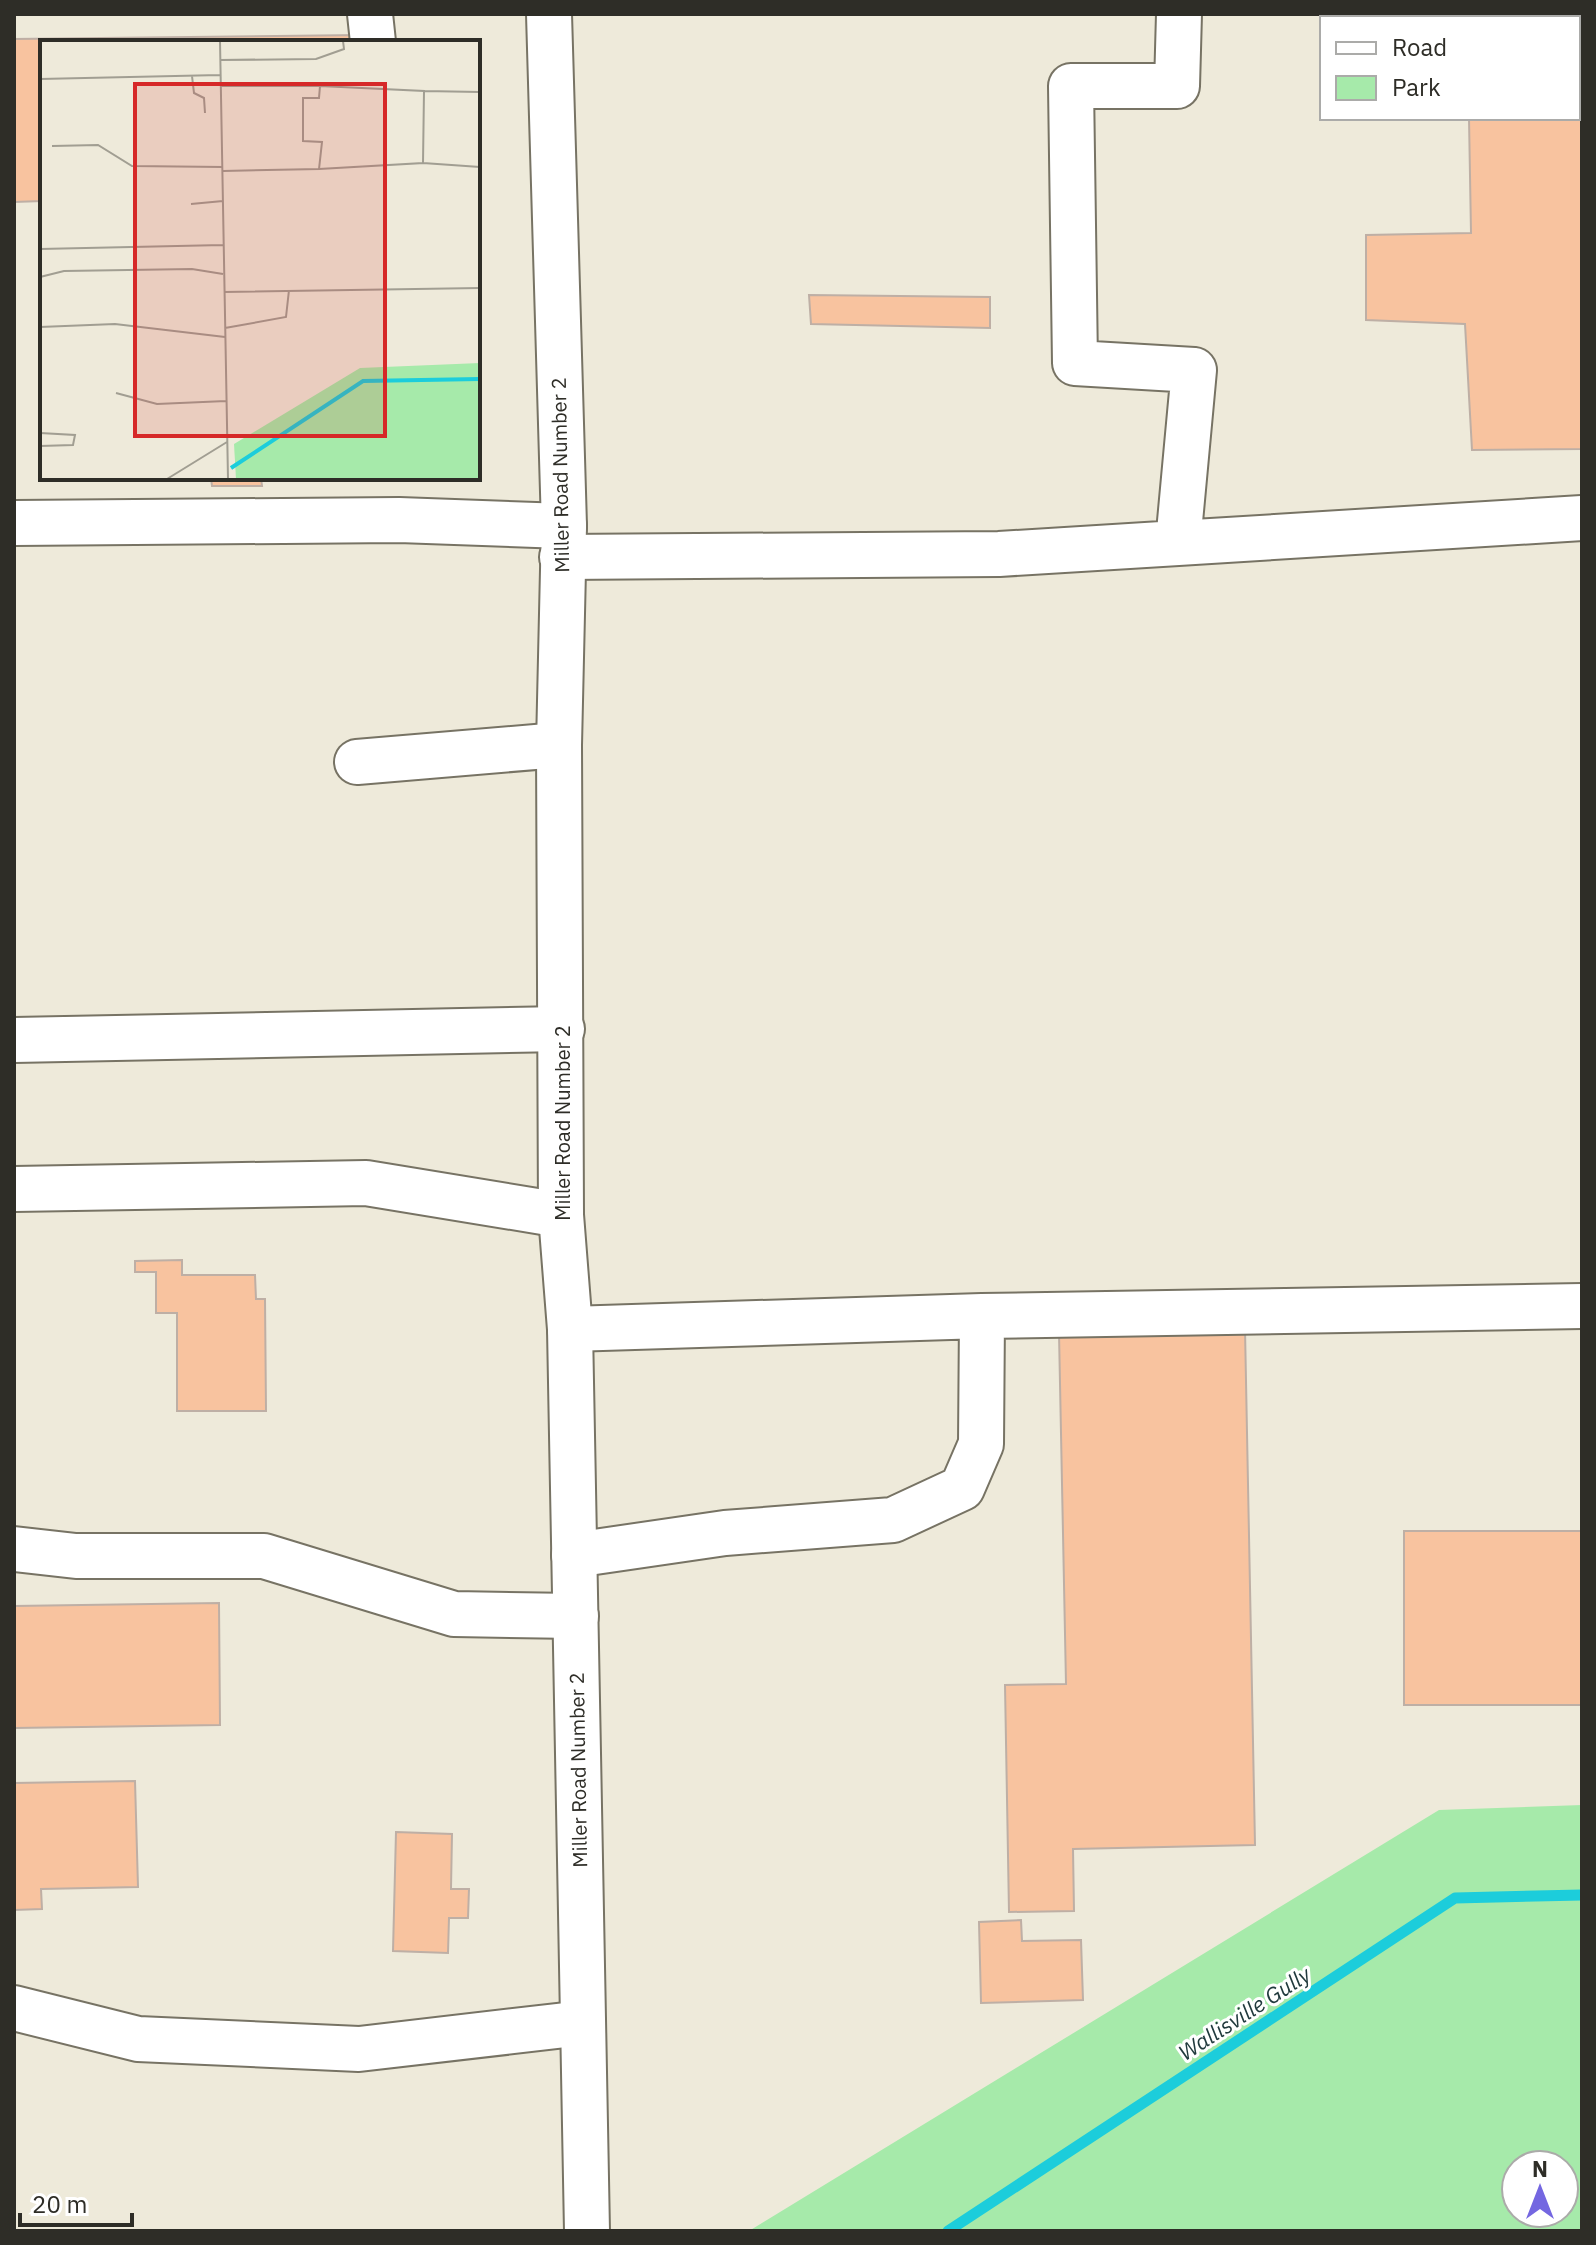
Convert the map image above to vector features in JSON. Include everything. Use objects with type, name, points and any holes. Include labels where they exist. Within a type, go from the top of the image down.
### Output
[{"type":"main road","points":[[370,14],[373,40]]},
{"type":"main road","name":"Miller Road Number 2","points":[[549,14],[563,541],[559,745],[561,1215],[570,1329],[587,2231]]},
{"type":"main road","points":[[1178,543],[1194,370],[1075,363],[1071,86],[1177,86],[1179,14]]},
{"type":"main road","points":[[1484,14],[1582,16]]},
{"type":"main road","points":[[14,523],[399,520],[563,541],[999,554],[1582,518]]},
{"type":"main road","points":[[357,762],[559,745]]},
{"type":"main road","points":[[14,1040],[562,1029]]},
{"type":"main road","points":[[14,1189],[366,1183],[561,1215]]},
{"type":"main road","points":[[570,1329],[982,1316],[1582,1306]]},
{"type":"main road","points":[[574,1555],[725,1533],[893,1520],[962,1488],[981,1444],[982,1316]]},
{"type":"main road","points":[[14,1549],[76,1556],[264,1556],[454,1614],[576,1616]]},
{"type":"main road","points":[[14,2008],[138,2039],[359,2049],[583,2023]]},
{"type":"green space","points":[[1582,1805],[1582,2231],[749,2231],[1439,1810]]},
{"type":"building","points":[[362,35],[363,40],[40,40],[40,201],[14,202],[14,39]]},
{"type":"building","points":[[1582,55],[1582,449],[1472,450],[1465,324],[1366,320],[1366,235],[1471,233],[1469,120],[1580,120]]},
{"type":"building","points":[[809,295],[990,297],[990,328],[811,324]]},
{"type":"building","points":[[211,480],[261,480],[262,486],[212,486]]},
{"type":"building","points":[[182,1260],[182,1275],[255,1275],[256,1299],[265,1299],[266,1411],[177,1411],[177,1313],[156,1313],[156,1272],[135,1272],[135,1261]]},
{"type":"building","points":[[1245,1329],[1255,1845],[1073,1849],[1074,1911],[1009,1912],[1005,1685],[1066,1684],[1059,1333]]},
{"type":"building","points":[[1404,1531],[1582,1531],[1582,1705],[1404,1705]]},
{"type":"building","points":[[219,1603],[220,1725],[14,1728],[14,1606]]},
{"type":"building","points":[[135,1781],[138,1887],[41,1889],[42,1909],[14,1910],[14,1783]]},
{"type":"building","points":[[396,1832],[452,1834],[451,1889],[469,1889],[468,1918],[449,1918],[448,1953],[393,1951]]},
{"type":"building","points":[[1021,1920],[1022,1941],[1081,1940],[1083,2000],[981,2003],[979,1922]]},
{"type":"waterway","name":"Wallisville Gully","points":[[948,2231],[1455,1898],[1582,1895]]}]
